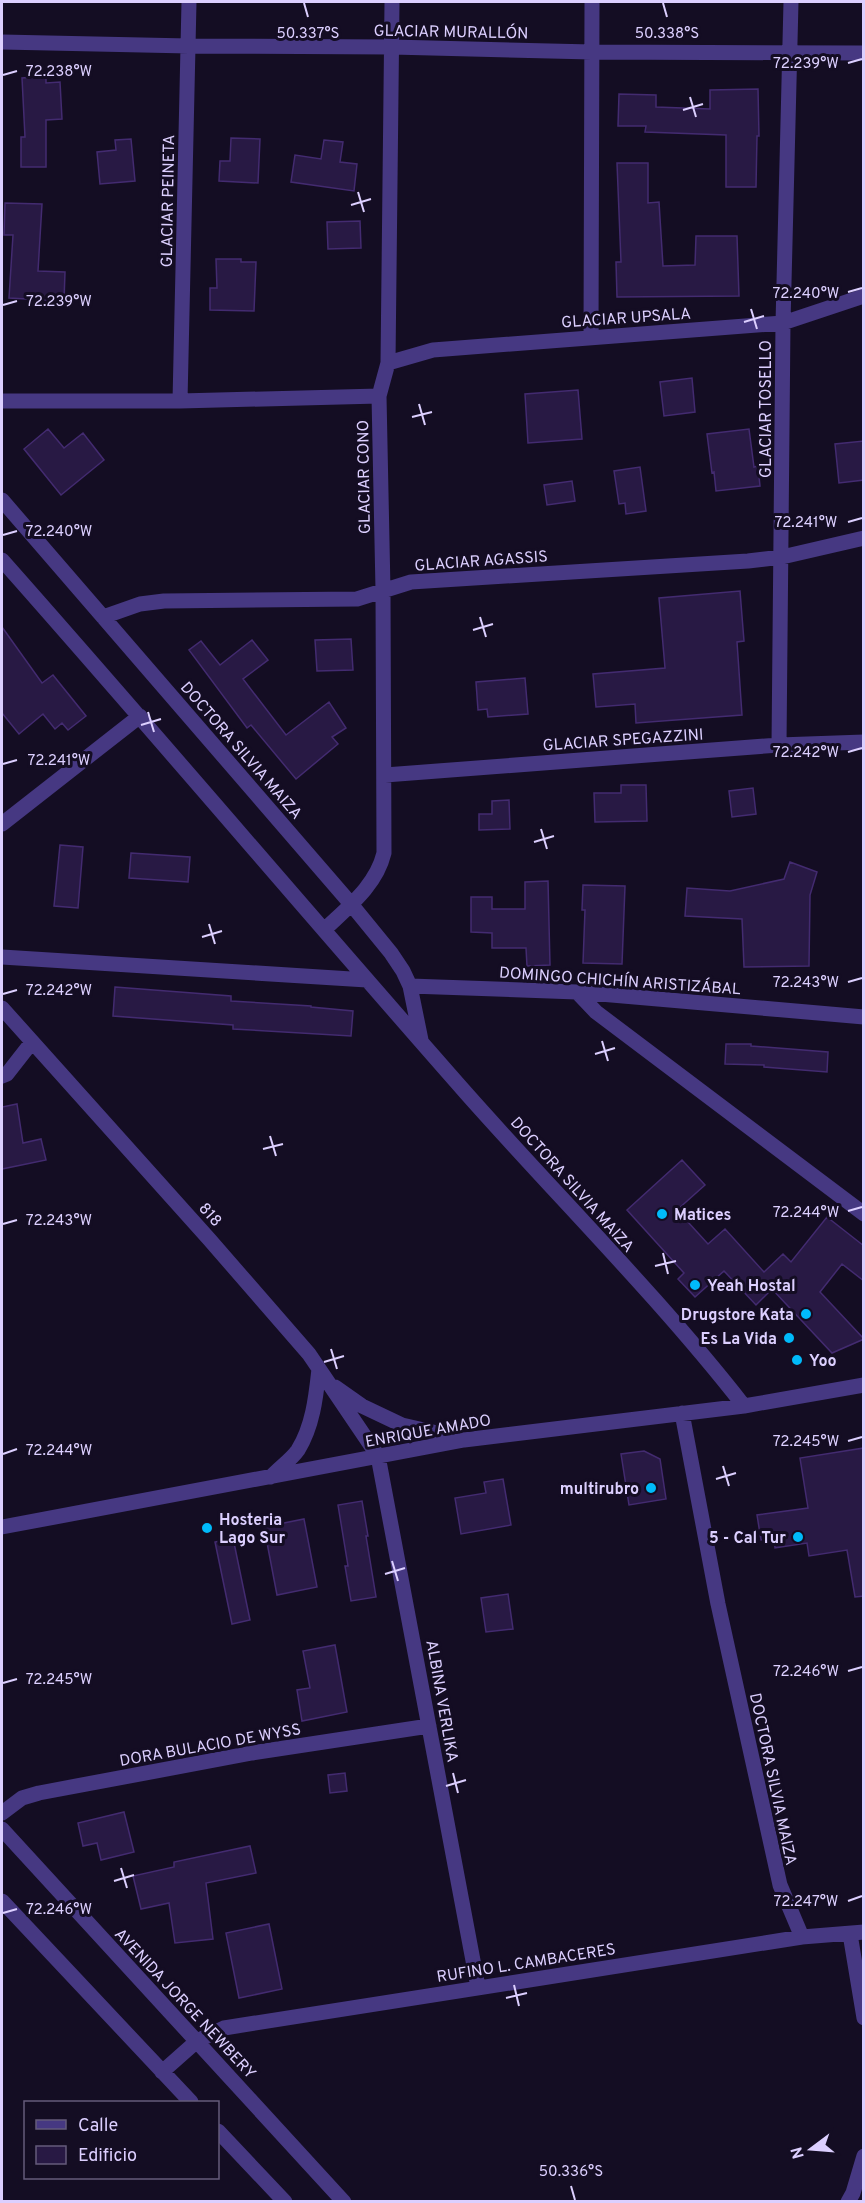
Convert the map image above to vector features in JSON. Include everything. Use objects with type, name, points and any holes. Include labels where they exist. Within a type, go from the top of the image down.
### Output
[{"type":"street","name":"GLACIAR PEINETA","points":[[180,401],[189,2]]},
{"type":"street","name":"GLACIAR CONO","points":[[324,930],[375,877],[384,853],[383,590],[379,396],[388,363],[392,2]]},
{"type":"street","points":[[591,338],[592,2]]},
{"type":"street","name":"GLACIAR TOSELLO","points":[[779,745],[783,323],[791,2]]},
{"type":"street","name":"GLACIAR MURALLÓN","points":[[2,42],[592,52],[864,53]]},
{"type":"street","name":"GLACIAR UPSALA","points":[[388,363],[433,350],[783,323],[864,296]]},
{"type":"street","points":[[2,401],[180,401],[379,396]]},
{"type":"street","name":"DOCTORA SILVIA MAIZA","points":[[2,500],[391,953],[410,986],[422,1043]]},
{"type":"street","name":"GLACIAR AGASSIS","points":[[103,617],[140,604],[164,601],[357,599],[411,582],[748,561],[864,538]]},
{"type":"street","name":"DOCTORA SILVIA MAIZA","points":[[2,560],[422,1043],[706,1358],[744,1406]]},
{"type":"street","points":[[2,824],[140,716]]},
{"type":"street","name":"GLACIAR SPEGAZZINI","points":[[385,775],[779,745],[864,742]]},
{"type":"street","points":[[2,957],[367,980]]},
{"type":"street","name":"DOMINGO CHICHÍN ARISTIZÁBAL","points":[[410,986],[577,992],[864,1017]]},
{"type":"street","points":[[577,992],[596,1012],[864,1214]]},
{"type":"street","name":"818","points":[[2,1008],[309,1354],[378,1456]]},
{"type":"street","points":[[2,1076],[7,1074],[32,1042]]},
{"type":"street","points":[[271,1477],[297,1451],[315,1405],[323,1375],[362,1406],[402,1425],[464,1440]]},
{"type":"street","name":"ENRIQUE AMADO","points":[[2,1527],[464,1440],[744,1406],[864,1385]]},
{"type":"street","name":"DOCTORA SILVIA MAIZA","points":[[682,1413],[718,1604],[780,1885],[802,1937]]},
{"type":"street","name":"ALBINA VERLIKA","points":[[378,1456],[478,1987]]},
{"type":"street","name":"DORA BULACIO DE WYSS","points":[[2,1813],[22,1798],[39,1793],[252,1753],[429,1726]]},
{"type":"street","name":"AVENIDA JORGE NEWBERY","points":[[2,1829],[344,2202]]},
{"type":"street","points":[[2,1901],[189,2101]]},
{"type":"street","points":[[857,1933],[864,2018]]},
{"type":"street","name":"RUFINO L. CAMBACERES","points":[[162,2072],[197,2041],[224,2028],[802,1937],[857,1933]]},
{"type":"street","points":[[219,2131],[285,2202]]},
{"type":"street","points":[[848,2202],[864,2156]]},
{"type":"building","points":[[46,76],[46,83],[60,82],[62,119],[46,120],[46,167],[21,167],[21,137],[25,137],[22,78]]},
{"type":"building","points":[[758,89],[759,136],[757,136],[756,187],[726,187],[726,135],[645,132],[646,126],[618,126],[619,94],[656,95],[656,107],[710,109],[710,90]]},
{"type":"building","points":[[231,138],[260,139],[258,183],[219,181],[220,161],[230,161]]},
{"type":"building","points":[[131,139],[135,181],[100,184],[97,152],[116,150],[115,140]]},
{"type":"building","points":[[324,140],[343,142],[340,162],[357,164],[354,191],[291,182],[295,155],[321,159]]},
{"type":"building","points":[[617,163],[648,163],[648,203],[659,202],[663,266],[695,265],[696,236],[737,236],[739,296],[617,297],[616,262],[621,262]]},
{"type":"building","points":[[5,203],[42,204],[38,271],[65,272],[64,301],[9,298],[13,235],[4,235]]},
{"type":"building","points":[[360,221],[361,248],[328,249],[327,222]]},
{"type":"building","points":[[216,259],[241,259],[241,262],[256,262],[254,311],[210,310],[210,288],[217,288]]},
{"type":"building","points":[[692,378],[695,412],[664,416],[660,382]]},
{"type":"building","points":[[578,390],[582,439],[528,443],[525,394]]},
{"type":"building","points":[[48,429],[64,448],[83,433],[104,460],[61,495],[24,449]]},
{"type":"building","points":[[749,429],[754,467],[758,466],[760,486],[716,491],[707,434]]},
{"type":"building","points":[[864,441],[864,480],[839,483],[835,444]]},
{"type":"building","points":[[640,467],[646,511],[626,514],[625,503],[619,504],[614,471]]},
{"type":"building","points":[[572,481],[575,501],[547,505],[544,485]]},
{"type":"building","points":[[740,591],[744,641],[737,642],[742,715],[636,723],[635,704],[596,707],[593,674],[665,668],[659,598]]},
{"type":"building","points":[[2,627],[42,683],[53,675],[86,716],[68,730],[62,723],[55,729],[43,714],[19,734],[2,713]]},
{"type":"building","points":[[351,639],[353,670],[317,671],[315,640]]},
{"type":"building","points":[[252,640],[268,660],[243,679],[286,735],[329,702],[346,728],[332,737],[338,744],[296,779],[251,725],[247,728],[189,650],[201,641],[220,665]]},
{"type":"building","points":[[525,678],[528,714],[488,717],[487,709],[478,710],[476,682]]},
{"type":"building","points":[[621,785],[646,785],[647,821],[595,822],[594,793],[621,793]]},
{"type":"building","points":[[753,788],[756,814],[732,817],[729,791]]},
{"type":"building","points":[[509,800],[510,829],[479,830],[479,814],[492,814],[492,801]]},
{"type":"building","points":[[60,845],[83,847],[78,908],[54,906]]},
{"type":"building","points":[[131,853],[190,857],[188,882],[129,878]]},
{"type":"building","points":[[790,862],[817,872],[810,895],[809,966],[744,967],[742,919],[685,916],[687,888],[730,891],[784,879]]},
{"type":"building","points":[[548,881],[550,965],[527,966],[526,948],[492,948],[492,933],[471,932],[471,897],[492,897],[492,909],[525,909],[525,882]]},
{"type":"building","points":[[583,885],[625,886],[622,964],[583,963],[585,910],[582,910]]},
{"type":"building","points":[[115,987],[231,996],[231,1001],[353,1011],[351,1036],[233,1029],[233,1025],[113,1016]]},
{"type":"building","points":[[726,1044],[751,1044],[751,1046],[828,1052],[827,1072],[764,1067],[764,1065],[725,1064]]},
{"type":"building","points":[[17,1104],[23,1143],[41,1139],[46,1160],[2,1169],[2,1107]]},
{"type":"building","points":[[682,1160],[705,1185],[677,1210],[708,1244],[725,1229],[764,1272],[783,1254],[791,1262],[827,1217],[864,1246],[864,1281],[842,1264],[820,1292],[864,1339],[832,1353],[772,1289],[756,1305],[724,1271],[695,1297],[678,1279],[684,1273],[627,1210]]},
{"type":"building","points":[[864,1448],[864,1596],[855,1597],[847,1550],[809,1556],[807,1543],[775,1548],[774,1538],[761,1540],[757,1515],[808,1508],[800,1458]]},
{"type":"building","points":[[644,1451],[660,1459],[666,1499],[629,1505],[621,1454]]},
{"type":"building","points":[[503,1479],[511,1525],[461,1534],[455,1498],[486,1493],[484,1482]]},
{"type":"building","points":[[362,1501],[376,1597],[351,1601],[338,1505]]},
{"type":"building","points":[[304,1519],[317,1587],[277,1595],[264,1527]]},
{"type":"building","points":[[233,1538],[250,1620],[232,1624],[215,1542]]},
{"type":"building","points":[[508,1594],[513,1629],[486,1632],[481,1598]]},
{"type":"building","points":[[335,1645],[347,1712],[302,1721],[297,1690],[310,1688],[303,1651]]},
{"type":"building","points":[[345,1773],[347,1791],[330,1793],[328,1775]]},
{"type":"building","points":[[124,1812],[134,1852],[101,1860],[97,1843],[83,1846],[78,1823]]},
{"type":"building","points":[[250,1846],[256,1873],[206,1883],[213,1939],[175,1943],[169,1903],[141,1909],[133,1876],[174,1867],[174,1862]]},
{"type":"building","points":[[269,1924],[282,1989],[239,1998],[226,1933]]},
{"type":"place","name":"Matices","points":[[662,1214]]},
{"type":"place","name":"Yeah Hostal","points":[[695,1285]]},
{"type":"place","name":"Drugstore Kata","points":[[806,1314]]},
{"type":"place","name":"Es La Vida","points":[[789,1338]]},
{"type":"place","name":"Yoo","points":[[797,1360]]},
{"type":"place","name":"multirubro","points":[[651,1488]]},
{"type":"place","name":"Hosteria Lago Sur","points":[[207,1528]]},
{"type":"place","name":"5 - Cal Tur","points":[[798,1537]]}]
